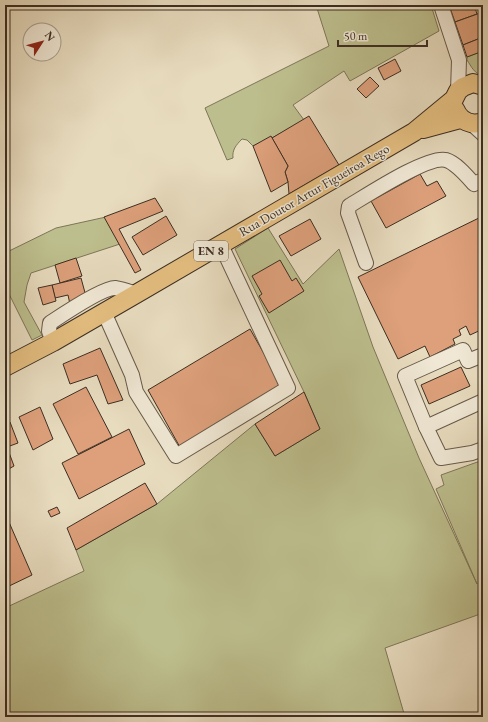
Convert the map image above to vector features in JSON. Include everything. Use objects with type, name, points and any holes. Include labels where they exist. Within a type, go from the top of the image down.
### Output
[{"type":"main road","name":"Rua Doutor Artur Figueiroa Rego","points":[[5,367],[53,342],[414,132],[468,84],[482,85]]},
{"type":"main road","name":"Rua Doutor Artur Figueiroa Rego","points":[[456,95],[454,108],[475,125]]},
{"type":"main road","name":"Rua Doutor Artur Figueiroa Rego","points":[[414,132],[475,125]]},
{"type":"street","points":[[441,5],[459,60],[456,95]]},
{"type":"street","points":[[459,60],[482,85]]},
{"type":"street","points":[[366,263],[348,212],[349,206],[420,165],[437,160],[446,160],[456,166],[474,184],[482,182]]},
{"type":"street","points":[[104,312],[132,375],[136,392],[176,456],[288,388],[221,245]]},
{"type":"street","points":[[53,342],[49,331],[50,322],[92,297],[114,288],[136,294]]},
{"type":"street","points":[[483,355],[468,362],[463,350],[405,376],[426,427],[441,458],[472,453],[483,449]]},
{"type":"street","points":[[426,427],[483,401]]},
{"type":"green space","points":[[316,5],[431,5],[439,31],[350,81],[344,71],[293,105],[304,120],[272,138],[253,146],[247,140],[242,139],[233,152],[233,158],[227,160],[205,108],[329,46]]},
{"type":"green space","points":[[483,51],[483,75],[480,75],[474,70],[467,60],[467,57]]},
{"type":"green space","points":[[106,217],[120,244],[31,273],[24,302],[42,335],[32,340],[5,286],[5,253],[56,228]]},
{"type":"green space","points":[[268,228],[303,284],[339,249],[373,347],[419,458],[477,584],[436,489],[444,485],[441,475],[483,460],[483,613],[385,648],[405,717],[5,717],[5,608],[84,571],[76,550],[157,504],[255,424],[275,456],[320,429],[304,392],[235,249]]},
{"type":"building","points":[[449,5],[474,5],[477,14],[455,22]]},
{"type":"building","points":[[483,12],[483,37],[463,45],[455,22]]},
{"type":"building","points":[[483,37],[483,51],[467,57],[463,45]]},
{"type":"building","points":[[395,59],[401,71],[384,80],[378,68]]},
{"type":"building","points":[[370,77],[379,86],[366,98],[357,89]]},
{"type":"building","points":[[309,116],[339,165],[289,194],[285,172],[288,166],[272,138]]},
{"type":"building","points":[[271,136],[288,166],[285,172],[288,182],[271,192],[253,146]]},
{"type":"building","points":[[420,174],[427,186],[437,181],[446,196],[386,228],[371,201]]},
{"type":"building","points":[[155,198],[163,211],[119,229],[141,270],[135,273],[104,217]]},
{"type":"building","points":[[166,216],[177,235],[143,255],[132,237]]},
{"type":"building","points":[[483,216],[483,329],[470,335],[466,326],[459,330],[461,335],[453,339],[455,344],[430,357],[425,346],[398,359],[358,277]]},
{"type":"building","points":[[310,219],[321,239],[291,256],[279,236]]},
{"type":"building","points":[[76,258],[82,276],[60,283],[55,265]]},
{"type":"building","points":[[280,260],[292,281],[296,278],[304,291],[269,313],[259,296],[262,294],[252,276]]},
{"type":"building","points":[[81,278],[87,300],[71,309],[68,295],[55,298],[52,285]]},
{"type":"building","points":[[52,285],[56,301],[43,305],[38,288]]},
{"type":"building","points":[[250,329],[283,387],[181,449],[148,390]]},
{"type":"building","points":[[100,348],[123,400],[108,404],[97,375],[70,384],[63,364]]},
{"type":"building","points":[[461,367],[470,386],[429,404],[421,385]]},
{"type":"building","points":[[86,387],[112,437],[78,454],[53,404]]},
{"type":"building","points":[[304,392],[320,429],[275,456],[255,424]]},
{"type":"building","points":[[40,407],[53,439],[33,450],[19,417]]},
{"type":"building","points":[[10,422],[18,443],[7,447],[14,466],[5,471],[5,424]]},
{"type":"building","points":[[129,429],[145,464],[79,499],[62,463]]},
{"type":"building","points":[[145,483],[157,504],[76,550],[67,528]]},
{"type":"building","points":[[57,507],[60,513],[51,517],[48,511]]},
{"type":"building","points":[[5,513],[32,575],[5,588]]}]
